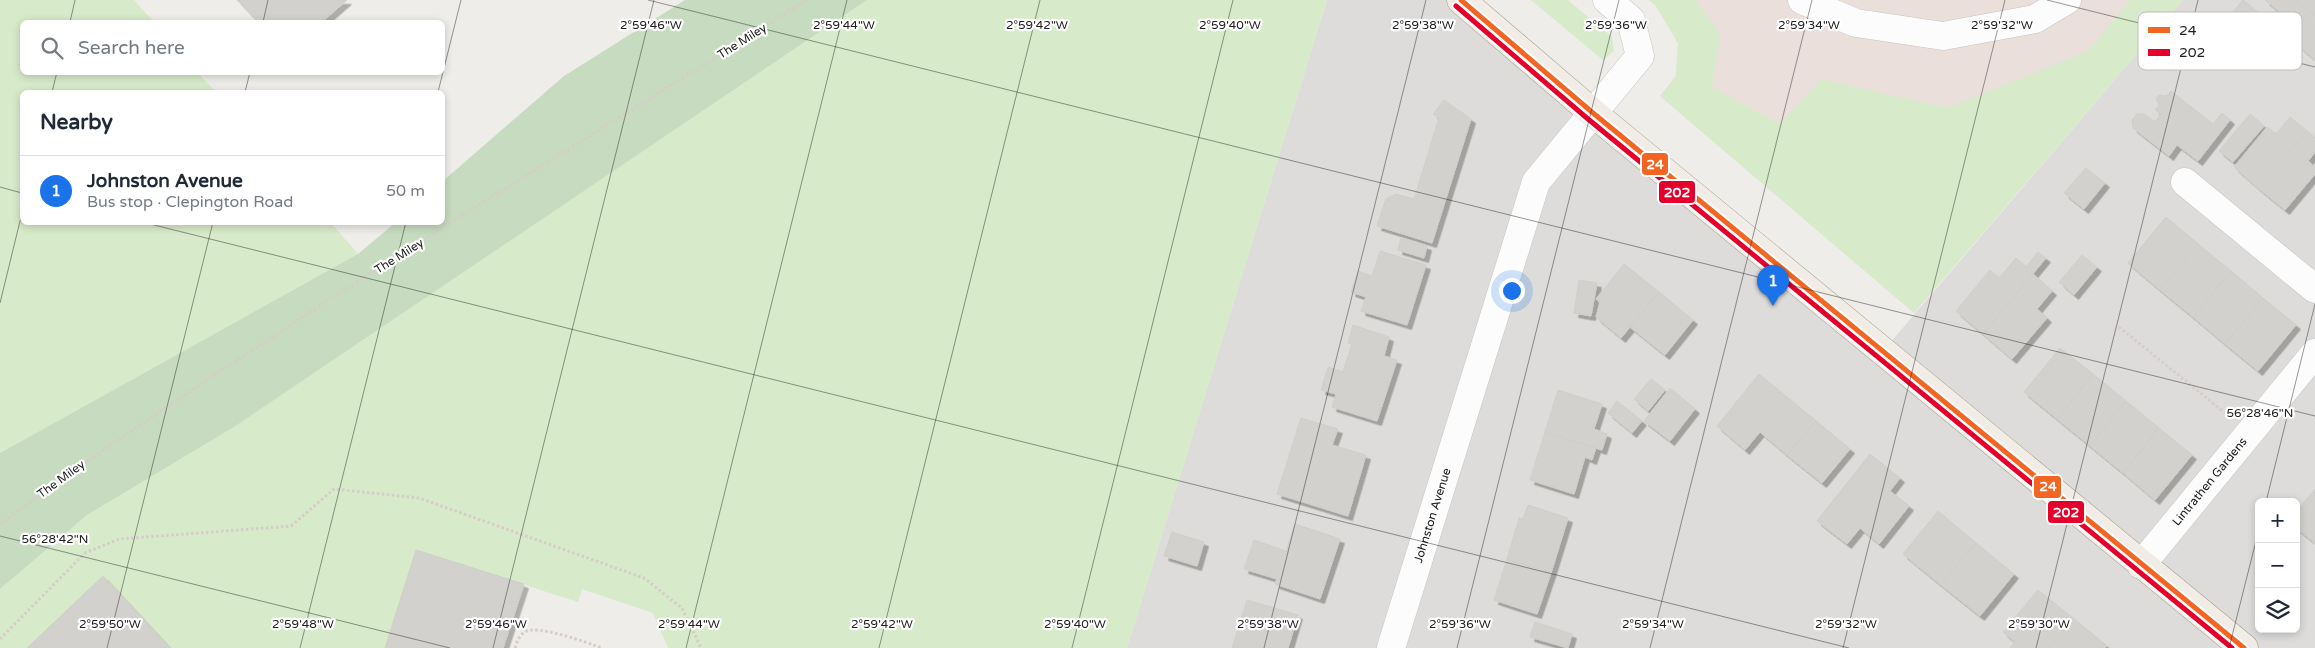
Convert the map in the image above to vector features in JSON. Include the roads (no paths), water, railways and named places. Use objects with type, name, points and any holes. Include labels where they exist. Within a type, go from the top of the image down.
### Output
[{"type":"main road","points":[[1461,0],[1593,114],[2244,648]]},
{"type":"street","name":"Johnston Avenue","points":[[1391,648],[1536,182],[1640,56],[1632,20],[1607,0]]},
{"type":"street","points":[[1802,0],[1856,23],[1943,36],[2035,19],[2068,0]]},
{"type":"street","points":[[2185,182],[2315,290]]},
{"type":"street","name":"Lintrathen Gardens","points":[[2141,564],[2315,353]]},
{"type":"place","name":"Johnston Avenue","points":[[1773,306]]}]
